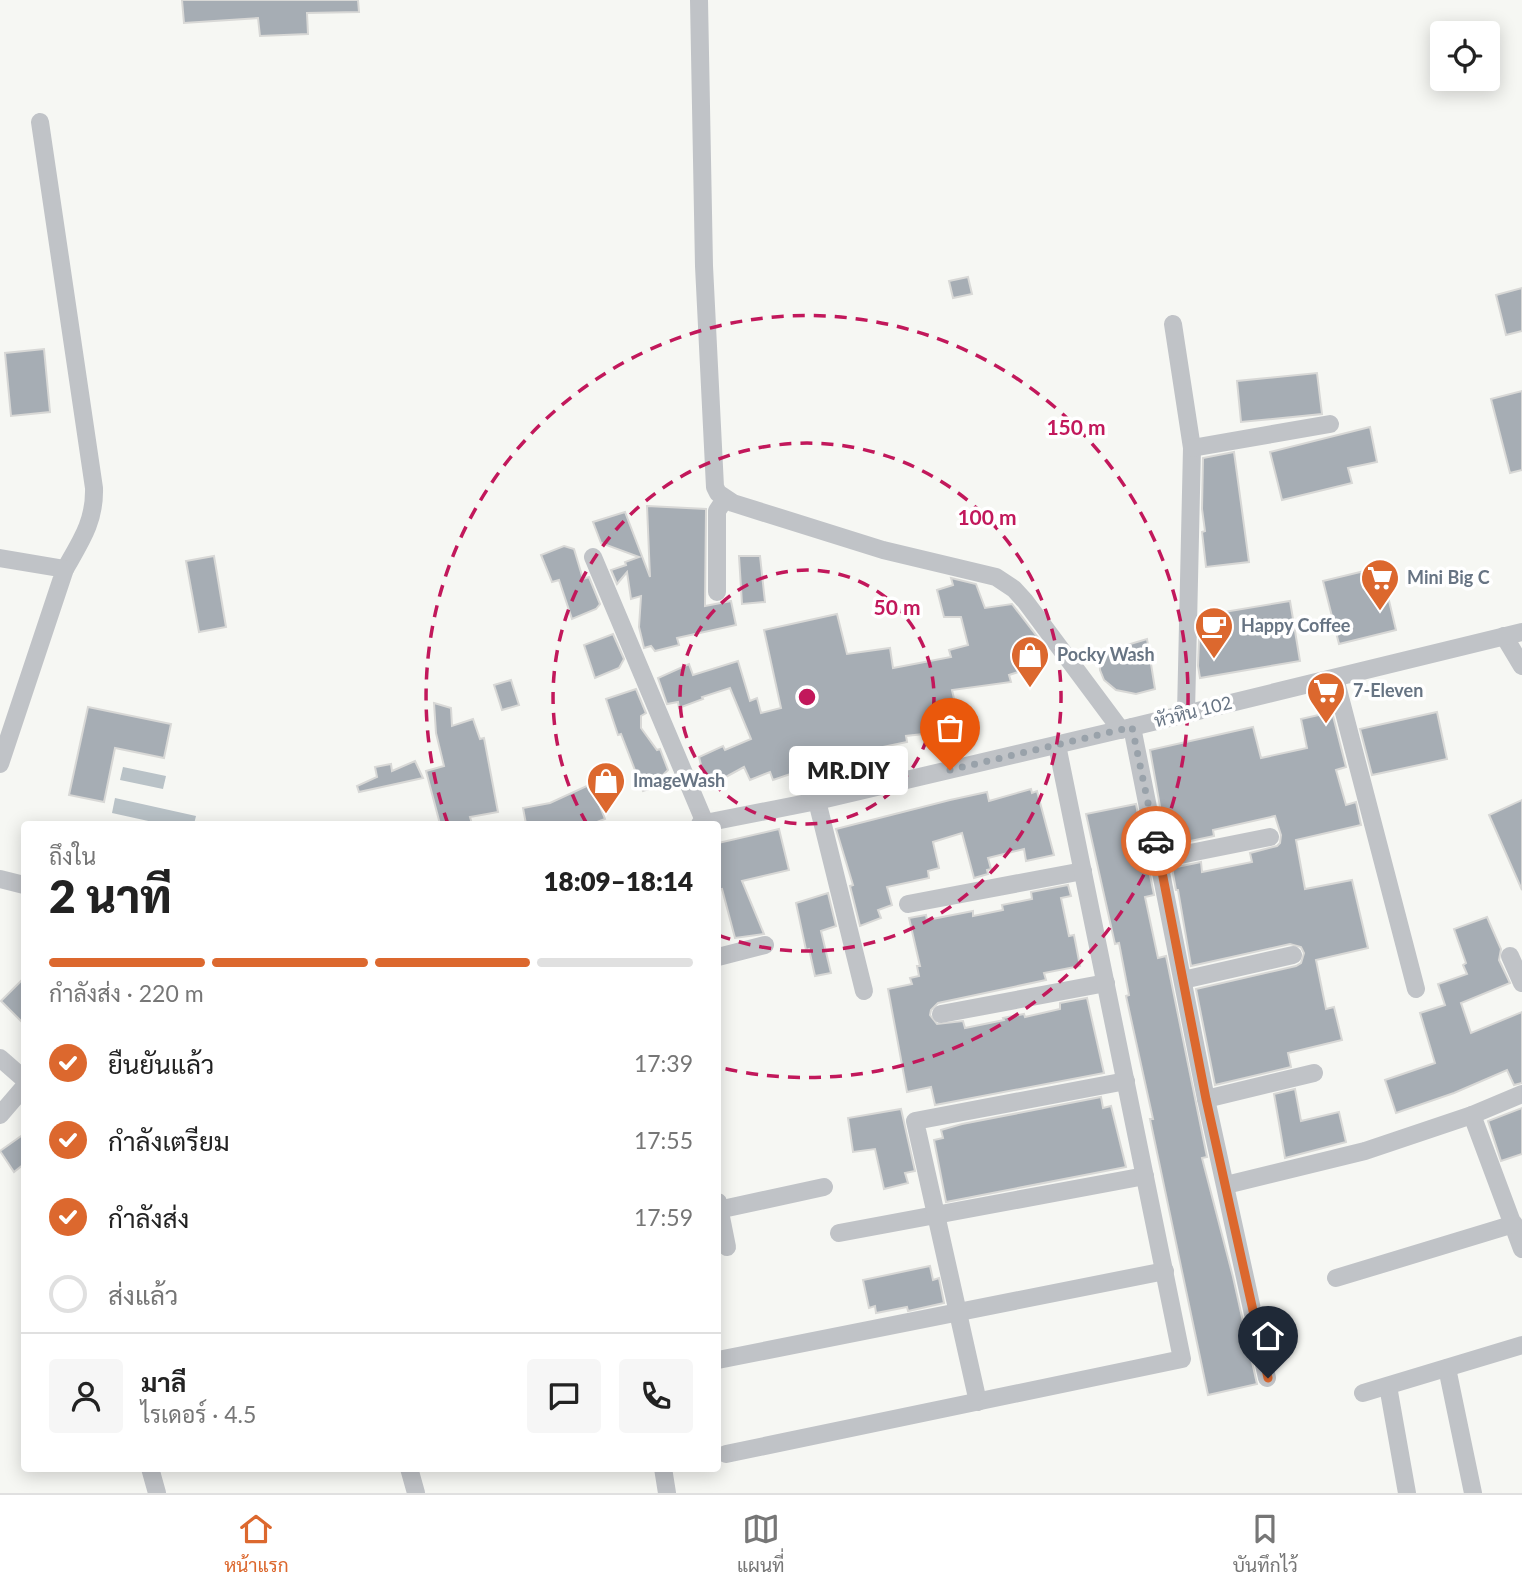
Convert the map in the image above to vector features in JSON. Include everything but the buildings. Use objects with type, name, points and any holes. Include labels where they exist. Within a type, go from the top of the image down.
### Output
[{"type":"street","points":[[699,0],[704,266],[715,487],[725,499],[733,503],[883,550],[996,577],[1005,582],[1026,601],[1126,729],[1160,859],[1206,1099],[1268,1378]]},
{"type":"street","points":[[0,764],[65,569],[87,530],[94,506],[94,488],[40,122]]},
{"type":"street","points":[[1172,324],[1192,448],[1186,713]]},
{"type":"street","points":[[1192,448],[1329,424]]},
{"type":"street","points":[[717,592],[717,511],[725,499]]},
{"type":"street","points":[[593,556],[702,821]]},
{"type":"street","points":[[0,558],[65,569]]},
{"type":"street","name":"หัวหิน 102","points":[[713,821],[817,801],[1126,729],[1522,632]]},
{"type":"street","points":[[1504,636],[1522,666]]},
{"type":"street","points":[[1335,678],[1416,989]]},
{"type":"street","points":[[726,1454],[1182,1359],[1057,745]]},
{"type":"street","points":[[817,801],[864,991]]},
{"type":"street","points":[[1160,859],[1270,837]]},
{"type":"street","points":[[908,904],[1083,871]]},
{"type":"street","points":[[0,879],[21,884]]},
{"type":"street","points":[[721,956],[765,945]]},
{"type":"street","points":[[1183,980],[1293,955]]},
{"type":"street","points":[[1510,956],[1522,983]]},
{"type":"street","points":[[941,1014],[1106,983]]},
{"type":"street","points":[[0,1058],[21,1077]]},
{"type":"street","points":[[1206,1099],[1314,1073]]},
{"type":"street","points":[[978,1402],[915,1121],[1126,1082]]},
{"type":"street","points":[[0,1115],[21,1090]]},
{"type":"street","points":[[1226,1185],[1365,1151],[1472,1115],[1522,1094]]},
{"type":"street","points":[[1472,1115],[1522,1249]]},
{"type":"street","points":[[839,1233],[1145,1176]]},
{"type":"street","points":[[721,1206],[824,1187]]},
{"type":"street","points":[[721,1220],[727,1247]]},
{"type":"street","points":[[1336,1278],[1514,1224]]},
{"type":"street","points":[[721,1359],[1165,1270]]},
{"type":"street","points":[[1363,1393],[1522,1345]]},
{"type":"street","points":[[1447,1368],[1473,1493]]},
{"type":"street","points":[[1388,1386],[1407,1493]]},
{"type":"street","points":[[151,1472],[157,1493]]},
{"type":"street","points":[[410,1472],[416,1493]]},
{"type":"street","points":[[664,1472],[667,1493]]},
{"type":"shaded area","points":[[123,767],[166,776],[163,789],[120,780]]},
{"type":"shaded area","points":[[115,798],[196,816],[195,821],[148,821],[112,813]]},
{"type":"way so far","points":[[950,770],[1132,727],[1156,841]]},
{"type":"place","name":"Mini Big C","points":[[1380,612]]},
{"type":"place","name":"Happy Coffee","points":[[1214,660]]},
{"type":"place","name":"Pocky Wash","points":[[1030,689]]},
{"type":"place","name":"7-Eleven","points":[[1326,725]]},
{"type":"place","name":"MR.DIY","points":[[950,770]]},
{"type":"place","name":"ImageWash","points":[[606,815]]},
{"type":"route","points":[[1156,841],[1206,1099],[1268,1378]]}]
